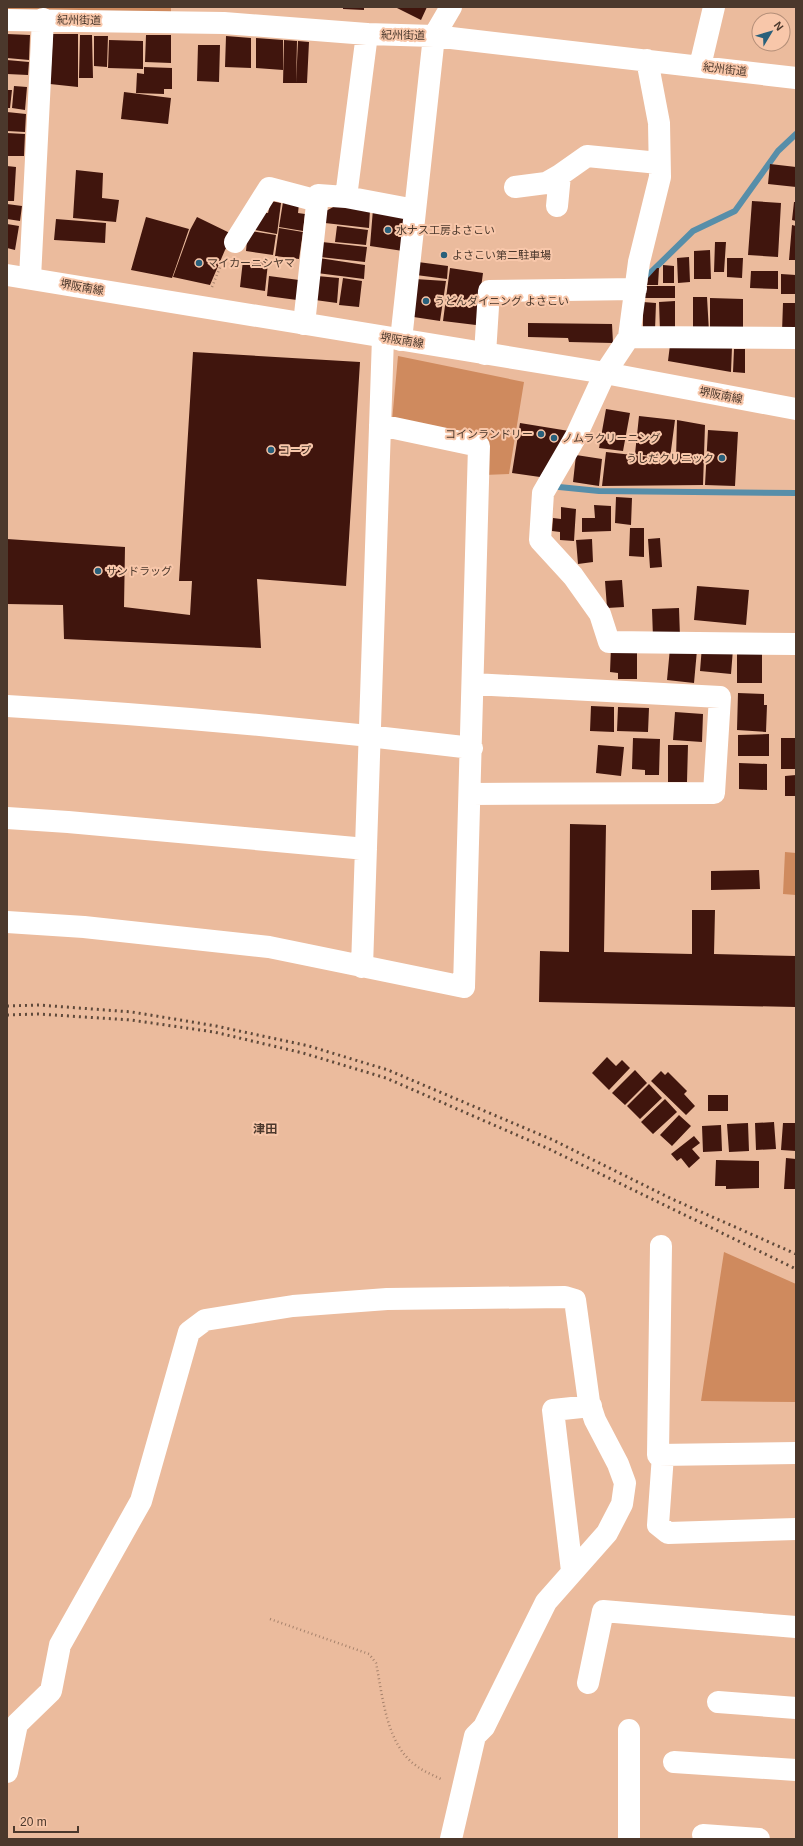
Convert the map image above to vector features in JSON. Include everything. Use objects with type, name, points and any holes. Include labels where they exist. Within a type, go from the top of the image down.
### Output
[{"type":"street","points":[[362,967],[380,425],[392,339],[415,210],[434,36],[451,7]]},
{"type":"street","points":[[700,66],[714,7]]},
{"type":"street","name":"紀州街道","points":[[7,20],[224,15],[367,34],[434,36],[796,78]]},
{"type":"street","points":[[30,278],[43,19]]},
{"type":"street","points":[[346,197],[367,34]]},
{"type":"street","points":[[647,60],[659,123],[660,176],[639,262],[629,337],[605,373],[576,436],[544,493],[540,540],[573,576],[600,614],[609,642],[796,644]]},
{"type":"street","points":[[515,187],[546,183],[587,156],[659,163]]},
{"type":"street","points":[[557,206],[560,175]]},
{"type":"street","points":[[235,242],[269,188],[318,201]]},
{"type":"street","points":[[304,324],[318,195],[346,197],[415,210]]},
{"type":"street","name":"堺阪南線","points":[[7,275],[605,373],[796,409]]},
{"type":"street","points":[[485,354],[489,291],[636,289]]},
{"type":"street","points":[[629,337],[796,338]]},
{"type":"street","points":[[7,922],[84,927],[269,947],[464,987],[472,748],[479,446],[380,425]]},
{"type":"street","points":[[470,794],[714,793],[720,696],[473,684]]},
{"type":"street","points":[[7,706],[123,713],[370,735],[472,748]]},
{"type":"street","points":[[7,818],[68,822],[366,849]]},
{"type":"street","points":[[661,1246],[658,1455],[796,1453]]},
{"type":"street","points":[[7,1772],[17,1724],[51,1691],[60,1645],[141,1502],[189,1332],[205,1320],[293,1306],[387,1298],[565,1296],[575,1300],[591,1406],[595,1420],[618,1464],[625,1483],[622,1504],[607,1533],[546,1602],[484,1727],[475,1736],[451,1839]]},
{"type":"street","points":[[572,1571],[553,1410],[591,1406]]},
{"type":"street","points":[[663,1455],[658,1525],[668,1533],[796,1530]]},
{"type":"street","points":[[588,1683],[603,1611],[796,1628]]},
{"type":"street","points":[[718,1702],[796,1708]]},
{"type":"street","points":[[629,1730],[629,1839]]},
{"type":"street","points":[[674,1762],[796,1770]]},
{"type":"street","points":[[703,1835],[759,1839]]},
{"type":"path","points":[[203,307],[228,249],[235,242]]},
{"type":"path","points":[[270,1619],[369,1654],[376,1662],[390,1730],[401,1751],[417,1767],[463,1790]]},
{"type":"shaded area","points":[[7,7],[171,7],[171,12],[7,11]]},
{"type":"shaded area","points":[[398,356],[524,382],[509,474],[484,475],[482,440],[392,421]]},
{"type":"shaded area","points":[[785,852],[796,853],[796,895],[783,894]]},
{"type":"shaded area","points":[[724,1252],[796,1284],[796,1402],[701,1401]]},
{"type":"building","points":[[343,7],[364,7],[364,10],[343,9]]},
{"type":"building","points":[[395,7],[427,7],[421,20]]},
{"type":"building","points":[[7,34],[30,35],[29,60],[7,58]]},
{"type":"building","points":[[53,34],[78,34],[78,87],[50,84]]},
{"type":"building","points":[[80,35],[92,35],[93,78],[79,78]]},
{"type":"building","points":[[146,35],[171,35],[171,63],[145,62]]},
{"type":"building","points":[[94,36],[108,36],[107,67],[94,66]]},
{"type":"building","points":[[226,36],[251,38],[251,68],[225,67]]},
{"type":"building","points":[[256,38],[283,40],[283,70],[256,68]]},
{"type":"building","points":[[109,40],[143,41],[143,69],[108,68]]},
{"type":"building","points":[[284,40],[297,41],[296,83],[283,83]]},
{"type":"building","points":[[298,41],[309,42],[307,83],[296,83]]},
{"type":"building","points":[[198,45],[220,45],[219,82],[197,81]]},
{"type":"building","points":[[7,60],[29,62],[28,75],[7,74]]},
{"type":"building","points":[[144,67],[172,68],[172,89],[164,89],[164,94],[136,93],[137,73],[144,74]]},
{"type":"building","points":[[14,86],[27,87],[25,110],[12,108]]},
{"type":"building","points":[[7,90],[12,90],[10,108],[7,108]]},
{"type":"building","points":[[124,92],[171,98],[168,124],[121,119]]},
{"type":"building","points":[[7,112],[26,114],[25,132],[7,131]]},
{"type":"building","points":[[7,133],[25,134],[24,156],[7,156]]},
{"type":"building","points":[[770,164],[796,167],[796,187],[768,184]]},
{"type":"building","points":[[7,166],[16,167],[14,201],[7,201]]},
{"type":"building","points":[[76,170],[103,173],[102,198],[119,200],[116,222],[73,218]]},
{"type":"building","points":[[271,201],[281,203],[277,234],[255,230],[260,212],[268,213]]},
{"type":"building","points":[[752,201],[781,203],[778,257],[748,255]]},
{"type":"building","points":[[283,202],[299,204],[298,213],[305,214],[303,231],[279,227]]},
{"type":"building","points":[[794,202],[796,202],[796,221],[792,220]]},
{"type":"building","points":[[7,204],[22,206],[20,221],[7,219]]},
{"type":"building","points":[[335,206],[370,210],[369,228],[325,223],[326,211]]},
{"type":"building","name":"水ナス工房よさこい","points":[[373,209],[406,213],[403,251],[370,246]]},
{"type":"building","points":[[146,217],[189,229],[172,278],[131,270]]},
{"type":"building","name":"マイカーニシヤマ","points":[[197,217],[234,235],[225,250],[210,285],[173,277],[190,230]]},
{"type":"building","points":[[56,219],[106,223],[105,243],[54,240]]},
{"type":"building","points":[[7,224],[19,226],[15,250],[7,248]]},
{"type":"building","points":[[792,225],[796,226],[796,260],[789,260]]},
{"type":"building","points":[[337,226],[368,230],[366,245],[335,242]]},
{"type":"building","points":[[279,228],[303,232],[299,259],[275,256]]},
{"type":"building","points":[[251,231],[276,235],[273,255],[246,251],[247,240]]},
{"type":"building","points":[[322,242],[367,247],[365,262],[320,257]]},
{"type":"building","points":[[715,242],[726,242],[724,272],[714,272]]},
{"type":"building","points":[[710,250],[711,279],[694,279],[694,251]]},
{"type":"building","points":[[689,257],[690,282],[678,283],[677,258]]},
{"type":"building","points":[[319,258],[365,265],[364,279],[317,273]]},
{"type":"building","points":[[727,258],[743,258],[742,278],[727,277]]},
{"type":"building","points":[[243,260],[268,263],[265,291],[240,287]]},
{"type":"building","points":[[418,262],[448,266],[447,279],[416,275]]},
{"type":"building","points":[[663,265],[674,266],[674,283],[663,283]]},
{"type":"building","points":[[450,268],[483,273],[476,325],[443,321]]},
{"type":"building","points":[[657,268],[659,268],[658,285],[647,285],[648,278]]},
{"type":"building","points":[[751,271],[778,271],[778,289],[750,288]]},
{"type":"building","points":[[781,274],[796,275],[796,294],[781,294]]},
{"type":"building","points":[[269,276],[299,280],[297,300],[267,296]]},
{"type":"building","points":[[317,276],[339,278],[337,303],[315,300]]},
{"type":"building","points":[[343,278],[362,281],[359,307],[339,305]]},
{"type":"building","name":"うどんダイニング よさこい","points":[[415,279],[446,281],[440,321],[407,316]]},
{"type":"building","points":[[645,286],[675,286],[675,298],[644,298]]},
{"type":"building","points":[[693,297],[707,297],[709,332],[693,331]]},
{"type":"building","points":[[710,298],[743,299],[743,333],[710,333]]},
{"type":"building","points":[[675,301],[675,331],[660,331],[659,302]]},
{"type":"building","points":[[643,302],[656,303],[655,330],[643,330]]},
{"type":"building","points":[[783,303],[796,303],[796,332],[782,332]]},
{"type":"building","points":[[528,323],[612,324],[613,343],[569,342],[568,338],[528,337]]},
{"type":"building","points":[[670,345],[732,347],[731,372],[668,361]]},
{"type":"building","points":[[734,349],[745,349],[745,373],[733,372]]},
{"type":"building","name":"コープ","points":[[193,352],[360,362],[346,586],[257,579],[261,648],[64,639],[63,605],[7,604],[7,539],[125,547],[124,607],[190,615],[192,581],[179,581]]},
{"type":"building","points":[[606,409],[630,413],[623,451],[599,448]]},
{"type":"building","points":[[639,416],[675,420],[670,458],[635,454]]},
{"type":"building","points":[[677,420],[705,425],[703,485],[602,486],[606,452],[676,460]]},
{"type":"building","points":[[520,423],[569,431],[540,477],[512,473]]},
{"type":"building","name":"うしだクリニック","points":[[708,430],[738,432],[735,486],[705,485]]},
{"type":"building","points":[[576,455],[602,459],[599,486],[573,482]]},
{"type":"building","points":[[616,497],[632,498],[631,525],[615,523]]},
{"type":"building","points":[[594,505],[611,506],[611,531],[582,532],[582,518],[595,518]]},
{"type":"building","points":[[561,507],[576,509],[574,541],[560,540],[560,532],[552,531],[553,518],[561,519]]},
{"type":"building","points":[[630,528],[644,528],[644,557],[629,556]]},
{"type":"building","points":[[660,538],[662,567],[650,568],[648,539]]},
{"type":"building","points":[[592,539],[593,562],[578,564],[576,540]]},
{"type":"building","points":[[622,580],[624,607],[607,608],[605,581]]},
{"type":"building","points":[[697,586],[749,590],[746,625],[694,620]]},
{"type":"building","points":[[679,608],[680,637],[653,638],[652,609]]},
{"type":"building","points":[[702,646],[733,649],[731,674],[700,671]]},
{"type":"building","points":[[611,647],[637,647],[637,679],[618,679],[618,673],[610,672]]},
{"type":"building","points":[[670,648],[697,650],[694,683],[667,680]]},
{"type":"building","points":[[737,653],[762,653],[762,683],[737,683]]},
{"type":"building","points":[[738,693],[764,694],[764,705],[767,705],[766,732],[737,730]]},
{"type":"building","points":[[591,706],[614,707],[614,732],[590,731]]},
{"type":"building","points":[[618,707],[649,708],[648,732],[617,731]]},
{"type":"building","points":[[675,712],[703,714],[702,742],[673,740]]},
{"type":"building","points":[[769,734],[769,756],[738,756],[738,735]]},
{"type":"building","points":[[633,738],[660,739],[659,775],[645,775],[645,770],[632,769]]},
{"type":"building","points":[[781,738],[796,738],[796,769],[781,769]]},
{"type":"building","points":[[598,745],[624,747],[621,776],[596,773]]},
{"type":"building","points":[[668,745],[688,745],[687,782],[668,782]]},
{"type":"building","points":[[739,763],[767,764],[767,790],[739,789]]},
{"type":"building","points":[[796,775],[796,796],[785,796],[785,776]]},
{"type":"building","points":[[570,824],[606,825],[604,952],[692,954],[692,910],[715,910],[714,954],[796,956],[796,1007],[539,1002],[540,951],[569,952]]},
{"type":"building","points":[[759,870],[760,889],[711,890],[711,871]]},
{"type":"building","points":[[607,1057],[616,1066],[622,1060],[630,1068],[609,1090],[592,1073]]},
{"type":"building","points":[[635,1070],[647,1083],[625,1105],[612,1093]]},
{"type":"building","points":[[661,1071],[665,1075],[668,1072],[687,1091],[684,1094],[695,1106],[686,1115],[651,1081]]},
{"type":"building","points":[[649,1084],[662,1098],[640,1119],[627,1106]]},
{"type":"building","points":[[708,1095],[728,1095],[728,1111],[708,1111]]},
{"type":"building","points":[[665,1099],[677,1112],[653,1134],[641,1122]]},
{"type":"building","points":[[679,1115],[691,1126],[672,1146],[660,1135]]},
{"type":"building","points":[[774,1122],[776,1149],[756,1150],[755,1123]]},
{"type":"building","points":[[748,1123],[749,1151],[729,1152],[727,1124]]},
{"type":"building","points":[[783,1123],[796,1123],[796,1151],[781,1150]]},
{"type":"building","points":[[721,1125],[722,1151],[703,1152],[702,1126]]},
{"type":"building","points":[[694,1136],[700,1143],[692,1149],[700,1158],[689,1168],[681,1158],[677,1161],[671,1154]]},
{"type":"building","points":[[786,1158],[796,1159],[796,1189],[784,1189]]},
{"type":"building","points":[[716,1160],[759,1161],[759,1188],[726,1189],[726,1186],[715,1186]]},
{"type":"waterway","points":[[643,280],[693,231],[735,211],[778,151],[796,134]]},
{"type":"waterway","points":[[559,487],[599,491],[796,493]]},
{"type":"railway","points":[[7,1006],[39,1005],[132,1012],[216,1026],[309,1046],[388,1070],[553,1140],[672,1199],[796,1254]]},
{"type":"railway","points":[[7,1015],[38,1014],[131,1020],[214,1032],[303,1053],[386,1078],[549,1149],[796,1269]]},
{"type":"place","name":"水ナス工房よさこい","points":[[388,230]]},
{"type":"place","name":"よさこい第二駐車場","points":[[444,255]]},
{"type":"place","name":"マイカーニシヤマ","points":[[199,263]]},
{"type":"place","name":"うどんダイニング よさこい","points":[[426,301]]},
{"type":"place","name":"コインランドリー","points":[[541,434]]},
{"type":"place","name":"ノムラクリーニング","points":[[554,438]]},
{"type":"place","name":"コープ","points":[[271,450]]},
{"type":"place","name":"うしだクリニック","points":[[722,458]]},
{"type":"place","name":"サンドラッグ","points":[[98,571]]},
{"type":"district","name":"津田","points":[[265,1129]]}]
